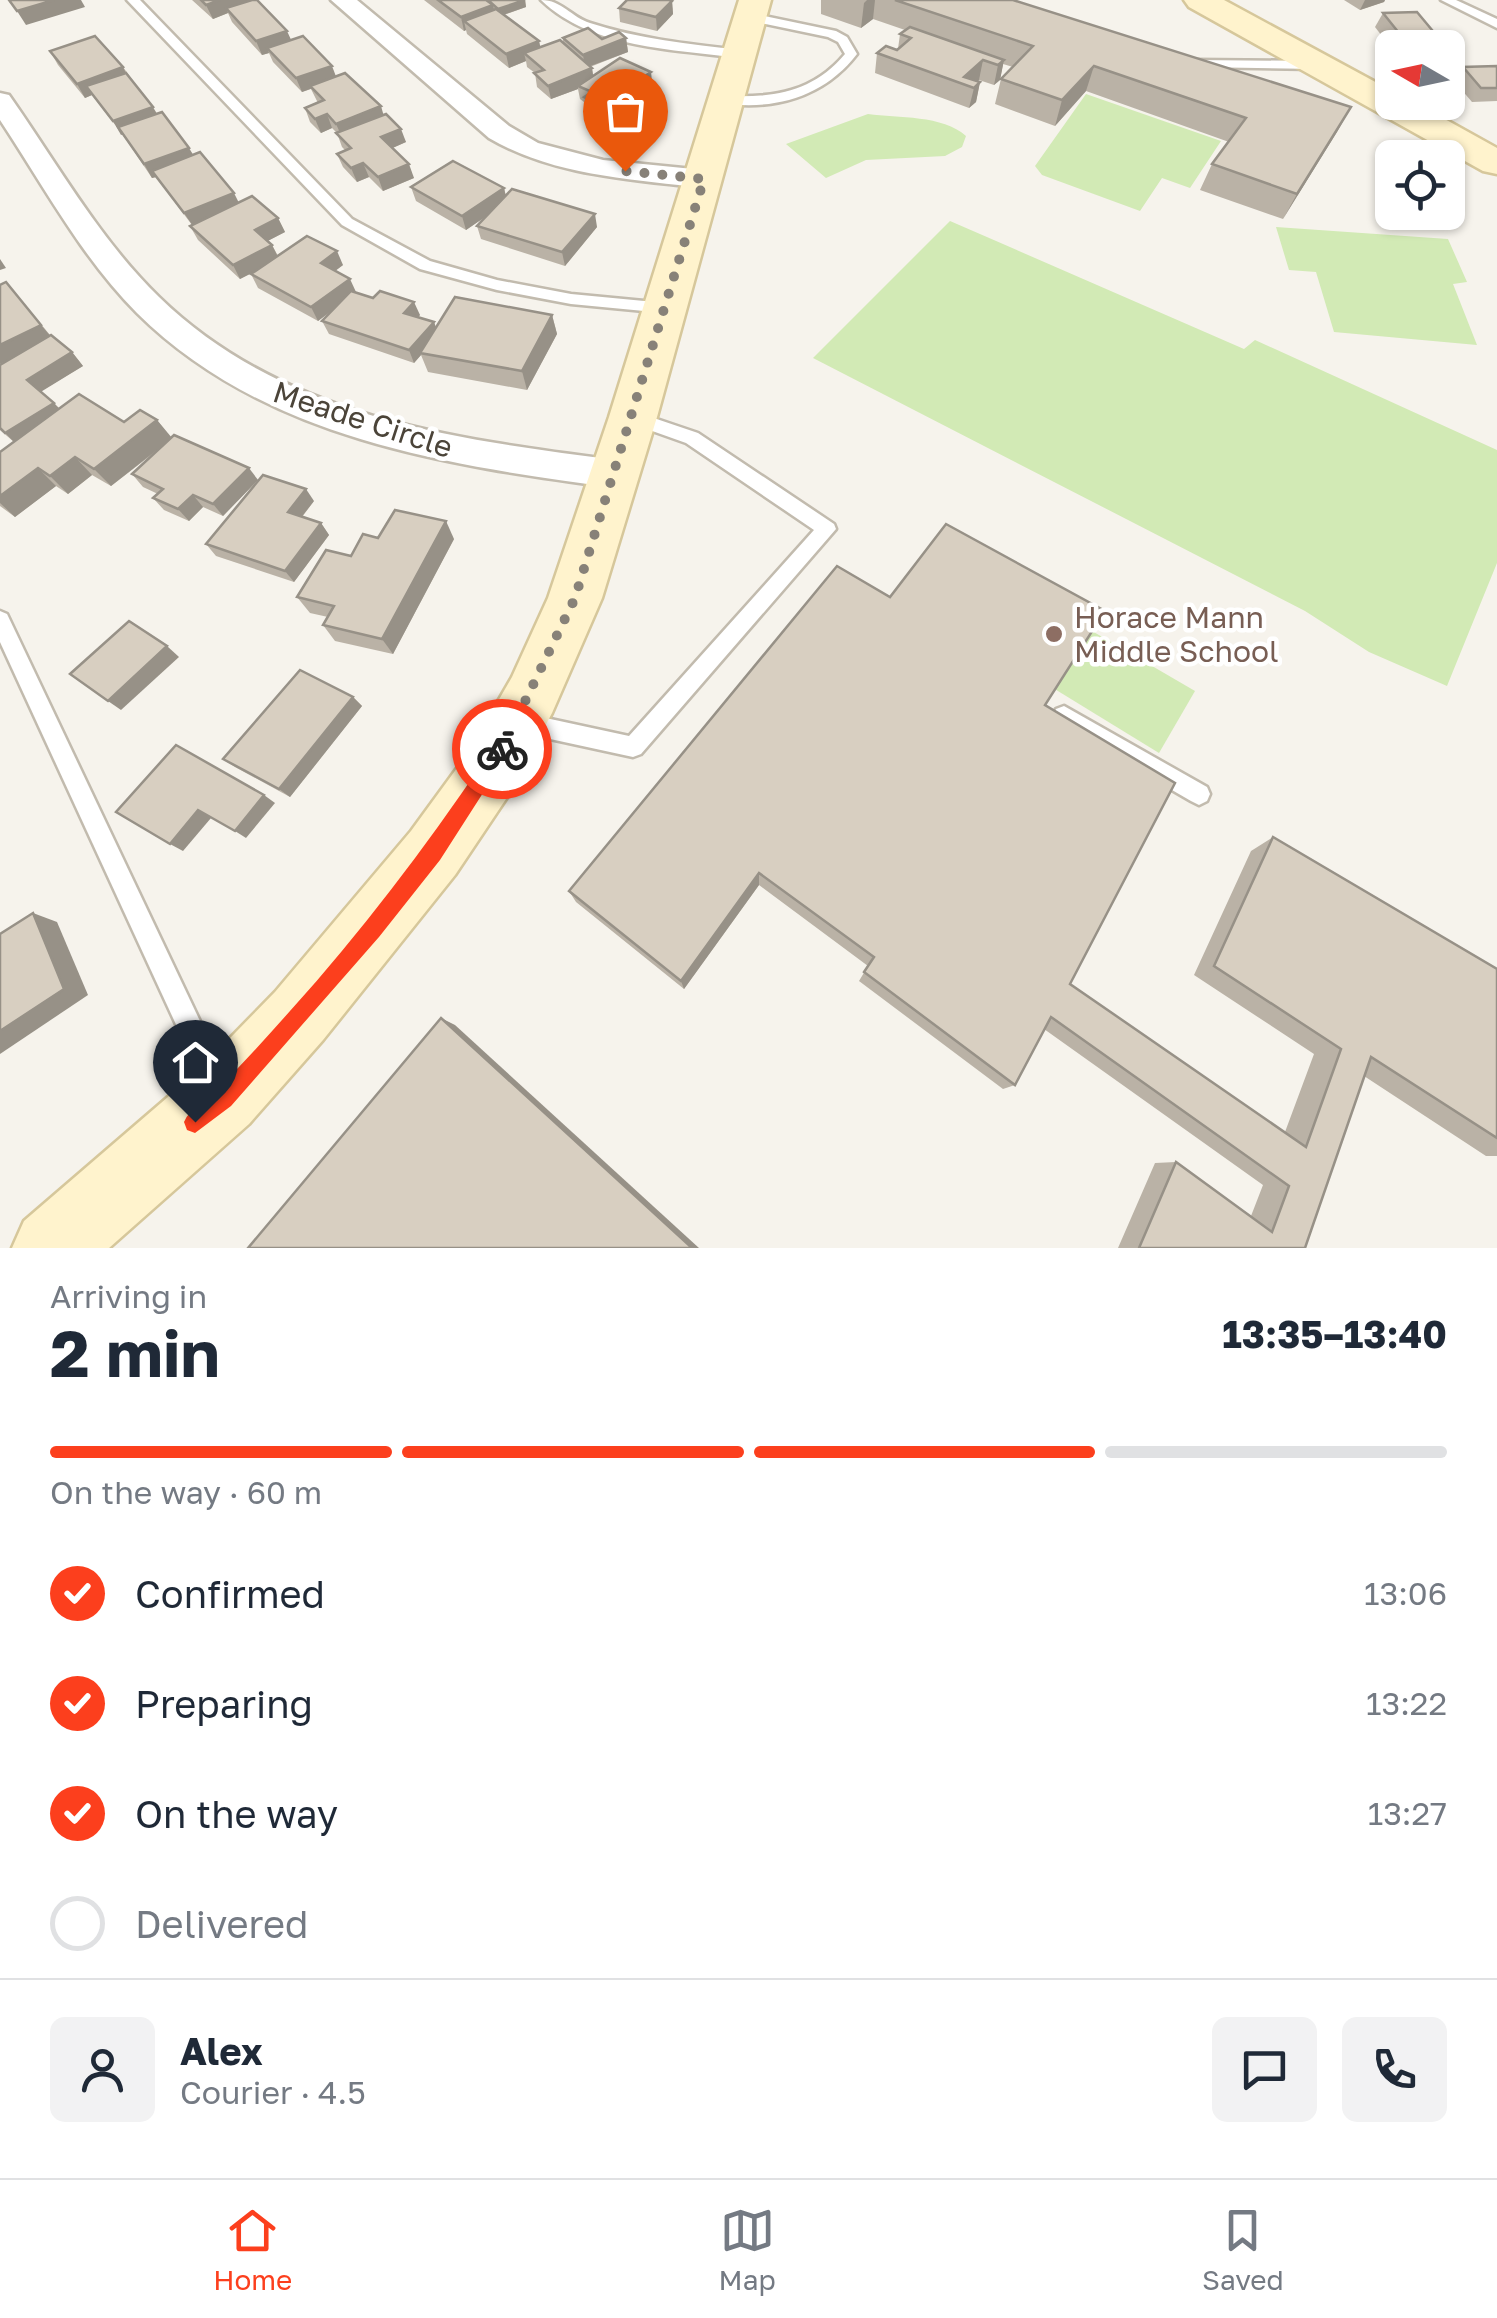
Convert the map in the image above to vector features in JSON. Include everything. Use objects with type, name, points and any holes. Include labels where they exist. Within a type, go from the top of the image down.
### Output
[{"type":"street","points":[[343,0],[499,132],[528,149],[603,168],[704,179]]},
{"type":"street","points":[[1200,0],[1497,163]]},
{"type":"street","points":[[51,1248],[223,1098],[312,1002],[434,853],[489,772],[575,598],[616,474],[743,43]]},
{"type":"street","name":"Meade Circle","points":[[0,101],[145,302],[216,363],[270,392],[393,434],[453,450],[616,474]]},
{"type":"lane","points":[[133,0],[347,222],[425,265],[497,285],[665,308]]},
{"type":"lane","points":[[547,0],[580,24],[639,41],[743,43],[832,34],[844,40],[851,54],[838,71],[794,98],[770,102],[743,43]]},
{"type":"lane","points":[[1447,0],[1497,24]]},
{"type":"lane","points":[[1178,56],[1206,66],[1318,65]]},
{"type":"lane","points":[[516,722],[633,746],[826,530],[692,438],[633,417]]},
{"type":"lane","points":[[0,620],[223,1098]]},
{"type":"lane","points":[[1064,716],[1199,794]]},
{"type":"green space","points":[[1086,94],[1221,141],[1190,188],[1162,178],[1140,211],[1042,175],[1035,166]]},
{"type":"green space","points":[[868,114],[933,121],[966,136],[962,147],[945,156],[866,160],[826,178],[786,144]]},
{"type":"green space","points":[[950,221],[1244,349],[1255,340],[1497,450],[1497,563],[1447,686],[1369,652],[1305,611],[813,358]]},
{"type":"green space","points":[[1276,227],[1448,239],[1467,282],[1453,284],[1477,345],[1334,332],[1316,272],[1289,270]]},
{"type":"green space","points":[[1092,631],[1195,691],[1159,753],[1053,688]]},
{"type":"building","points":[[9,0],[54,0],[17,11]]},
{"type":"building","points":[[257,0],[287,31],[256,41],[226,8]]},
{"type":"building","points":[[438,0],[486,0],[493,5],[461,17]]},
{"type":"building","points":[[488,0],[525,0],[498,9]]},
{"type":"building","points":[[627,0],[672,1],[656,17],[619,8]]},
{"type":"building","points":[[895,0],[1013,0],[1351,107],[1297,194],[1212,164],[1246,118],[1094,66],[1062,100],[1001,79],[1033,46]]},
{"type":"building","points":[[496,9],[539,41],[506,54],[464,21]]},
{"type":"building","points":[[1417,12],[1432,30],[1397,30],[1383,13]]},
{"type":"building","points":[[910,27],[1004,60],[998,65],[983,60],[964,77],[980,82],[974,88],[877,53],[886,46],[897,50],[911,38],[900,34]]},
{"type":"building","points":[[588,28],[602,39],[619,32],[626,38],[583,55],[563,38]]},
{"type":"building","points":[[95,36],[123,67],[77,84],[50,51]]},
{"type":"building","points":[[303,36],[332,66],[296,78],[267,48]]},
{"type":"building","points":[[560,40],[592,68],[548,86],[534,73],[544,70],[524,53]]},
{"type":"building","points":[[620,58],[651,72],[624,90],[639,96],[616,112],[584,97],[592,92],[578,86]]},
{"type":"building","points":[[1497,66],[1497,88],[1481,88],[1465,67]]},
{"type":"building","points":[[126,73],[153,107],[113,121],[86,86]]},
{"type":"building","points":[[345,73],[381,106],[336,124],[327,114],[315,119],[305,108],[324,100],[310,86]]},
{"type":"building","points":[[162,112],[189,148],[144,164],[118,127]]},
{"type":"building","points":[[386,114],[401,129],[381,137],[409,164],[378,177],[363,163],[351,168],[337,154],[351,148],[336,133]]},
{"type":"building","points":[[200,152],[234,193],[184,213],[152,171]]},
{"type":"building","points":[[453,161],[504,188],[462,216],[411,187]]},
{"type":"building","points":[[512,189],[595,214],[562,252],[477,226]]},
{"type":"building","points":[[252,196],[278,218],[255,230],[272,245],[233,265],[190,226]]},
{"type":"building","points":[[307,236],[337,251],[321,263],[350,279],[311,307],[251,274]]},
{"type":"building","points":[[6,282],[41,325],[0,345],[0,285]]},
{"type":"building","points":[[351,291],[373,298],[380,291],[414,302],[404,313],[434,322],[409,350],[322,321]]},
{"type":"building","points":[[455,297],[552,315],[522,371],[420,353]]},
{"type":"building","points":[[51,335],[72,352],[27,380],[54,403],[5,433],[0,428],[0,365]]},
{"type":"building","points":[[79,394],[124,422],[140,410],[157,420],[94,469],[75,457],[50,476],[38,468],[0,496],[0,452]]},
{"type":"building","points":[[174,435],[249,468],[213,504],[193,495],[178,509],[153,498],[163,489],[132,474]]},
{"type":"building","points":[[263,475],[306,489],[288,512],[321,523],[285,571],[206,544]]},
{"type":"building","points":[[395,510],[446,521],[382,639],[323,625],[334,606],[297,597],[326,550],[351,556],[363,534],[378,538]]},
{"type":"building","points":[[946,524],[1105,611],[1045,705],[1175,783],[1070,984],[1306,1147],[1341,1049],[1214,966],[1273,837],[1497,969],[1497,1138],[1371,1057],[1305,1248],[1139,1248],[1176,1162],[1272,1232],[1289,1186],[1051,1017],[1015,1085],[864,972],[874,957],[759,873],[681,981],[569,891],[837,566],[890,597]]},
{"type":"building","points":[[129,621],[167,646],[108,701],[70,674]]},
{"type":"building","points":[[300,670],[353,697],[279,789],[223,759]]},
{"type":"building","points":[[176,745],[264,795],[235,831],[198,810],[170,844],[116,812]]},
{"type":"building","points":[[33,913],[64,989],[0,1031],[0,934]]},
{"type":"building","points":[[441,1018],[692,1248],[248,1248]]},
{"type":"way so far","points":[[502,749],[532,694],[575,598],[704,179],[625,171]]},
{"type":"place","name":"Horace Mann Middle School","points":[[1054,634]]},
{"type":"route","points":[[195,1122],[223,1098],[299,1016],[372,930],[434,853],[502,749]]}]
